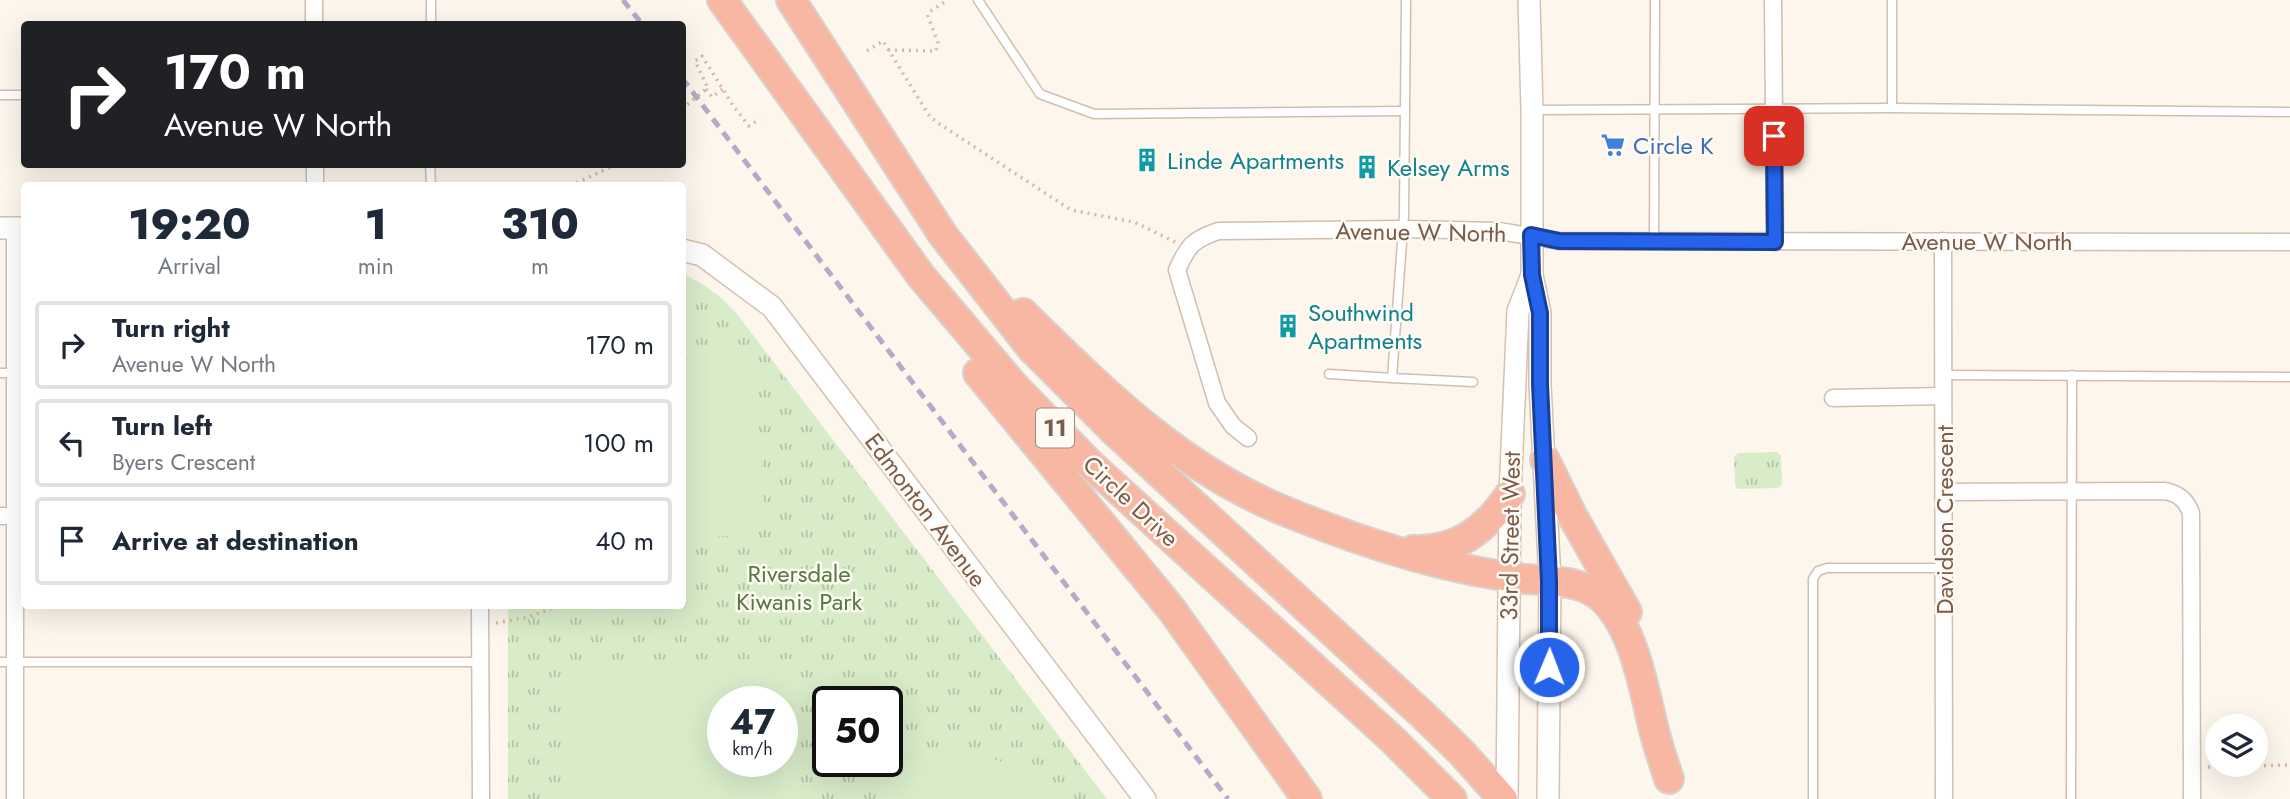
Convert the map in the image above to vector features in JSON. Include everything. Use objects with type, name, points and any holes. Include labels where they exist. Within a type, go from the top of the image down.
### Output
[{"type":"highway","points":[[721,0],[890,265],[1172,610],[1307,799]]},
{"type":"highway","name":"Circle Drive","points":[[721,0],[920,276],[1015,387],[1089,463],[1393,740],[1452,799]]},
{"type":"highway","name":"Circle Drive","points":[[791,0],[943,235],[1032,349],[1114,431],[1461,752],[1505,799]]},
{"type":"highway","points":[[943,235],[1116,403],[1159,438],[1209,472],[1261,501],[1376,545],[1438,562],[1508,577],[1577,584],[1593,591],[1614,612],[1634,654],[1671,789]]},
{"type":"highway","points":[[1545,460],[1633,627],[1642,653],[1671,789]]},
{"type":"highway","points":[[1376,545],[1420,550],[1449,545],[1488,523],[1510,494]]},
{"type":"main road","name":"33rd Street West","points":[[1529,0],[1532,275],[1540,313],[1540,384],[1549,581],[1548,799]]},
{"type":"main road","name":"Edmonton Avenue","points":[[686,251],[702,255],[772,307],[1145,799]]},
{"type":"main road","name":"33rd Street West","points":[[1505,799],[1510,494],[1518,311],[1532,275]]},
{"type":"street","points":[[314,0],[314,21]]},
{"type":"street","points":[[1773,0],[1775,242]]},
{"type":"street","points":[[13,228],[13,516],[7,662],[16,799]]},
{"type":"street","name":"Avenue W North","points":[[1187,248],[1202,236],[1226,230],[1403,229],[1504,232],[1559,241],[2290,242]]},
{"type":"street","name":"Davidson Crescent","points":[[1943,241],[1944,799]]},
{"type":"street","points":[[1187,248],[1177,270],[1217,403],[1233,426],[1248,438]]},
{"type":"street","points":[[1833,398],[1943,396]]},
{"type":"street","points":[[1944,492],[2165,491],[2182,498],[2191,513],[2192,799]]},
{"type":"street","points":[[480,609],[481,799]]},
{"type":"lane","points":[[431,21],[432,0]]},
{"type":"lane","points":[[978,0],[1040,94],[1094,114],[1405,111]]},
{"type":"lane","points":[[1392,378],[1403,229],[1406,0]]},
{"type":"lane","points":[[1654,241],[1655,0]]},
{"type":"lane","points":[[1892,0],[1892,108]]},
{"type":"lane","points":[[0,95],[21,96]]},
{"type":"lane","points":[[1532,110],[1892,108],[2290,111]]},
{"type":"lane","points":[[1329,374],[1473,382]]},
{"type":"lane","points":[[1943,375],[2290,377]]},
{"type":"lane","points":[[2071,375],[2071,799]]},
{"type":"lane","points":[[1813,799],[1813,579],[1818,571],[1828,568],[1944,568]]},
{"type":"lane","points":[[7,662],[480,662]]},
{"type":"path","points":[[888,50],[936,51],[938,43],[928,16],[929,12],[948,0]]},
{"type":"path","points":[[867,51],[883,41],[934,120],[1071,210],[1134,222],[1187,248]]},
{"type":"path","points":[[723,89],[712,97],[695,61],[702,57],[749,126],[760,119]]},
{"type":"path","points":[[686,106],[706,89]]},
{"type":"path","points":[[579,182],[608,168]]},
{"type":"path","points":[[480,624],[508,622],[549,609]]},
{"type":"path","points":[[2268,766],[2290,765]]},
{"type":"green space","name":"Riversdale Kiwanis Park","points":[[686,276],[712,291],[737,314],[1107,799],[508,799],[508,609],[686,609]]},
{"type":"green space","points":[[746,353],[763,475],[765,518],[751,535],[686,538],[686,364],[712,356]]},
{"type":"green space","points":[[1777,452],[1781,456],[1782,485],[1778,488],[1738,489],[1735,485],[1734,457],[1738,453]]},
{"type":"green space","points":[[796,659],[796,686],[707,686],[707,777],[797,777],[797,799],[562,799],[561,660]]},
{"type":"green space","points":[[938,752],[972,754],[1019,769],[1060,799],[884,799],[883,777],[903,777],[903,760]]},
{"type":"railway","points":[[623,0],[640,21]]},
{"type":"railway","points":[[686,83],[1228,799]]},
{"type":"place","name":"Circle K","points":[[1613,145]]},
{"type":"place","name":"Linde Apartments","points":[[1147,160]]},
{"type":"place","name":"Kelsey Arms","points":[[1367,167]]},
{"type":"place","name":"Southwind Apartments","points":[[1288,326]]},
{"type":"route","points":[[1549,667],[1549,581],[1540,384],[1540,313],[1532,275],[1531,235],[1559,241],[1775,242],[1774,136]]}]
